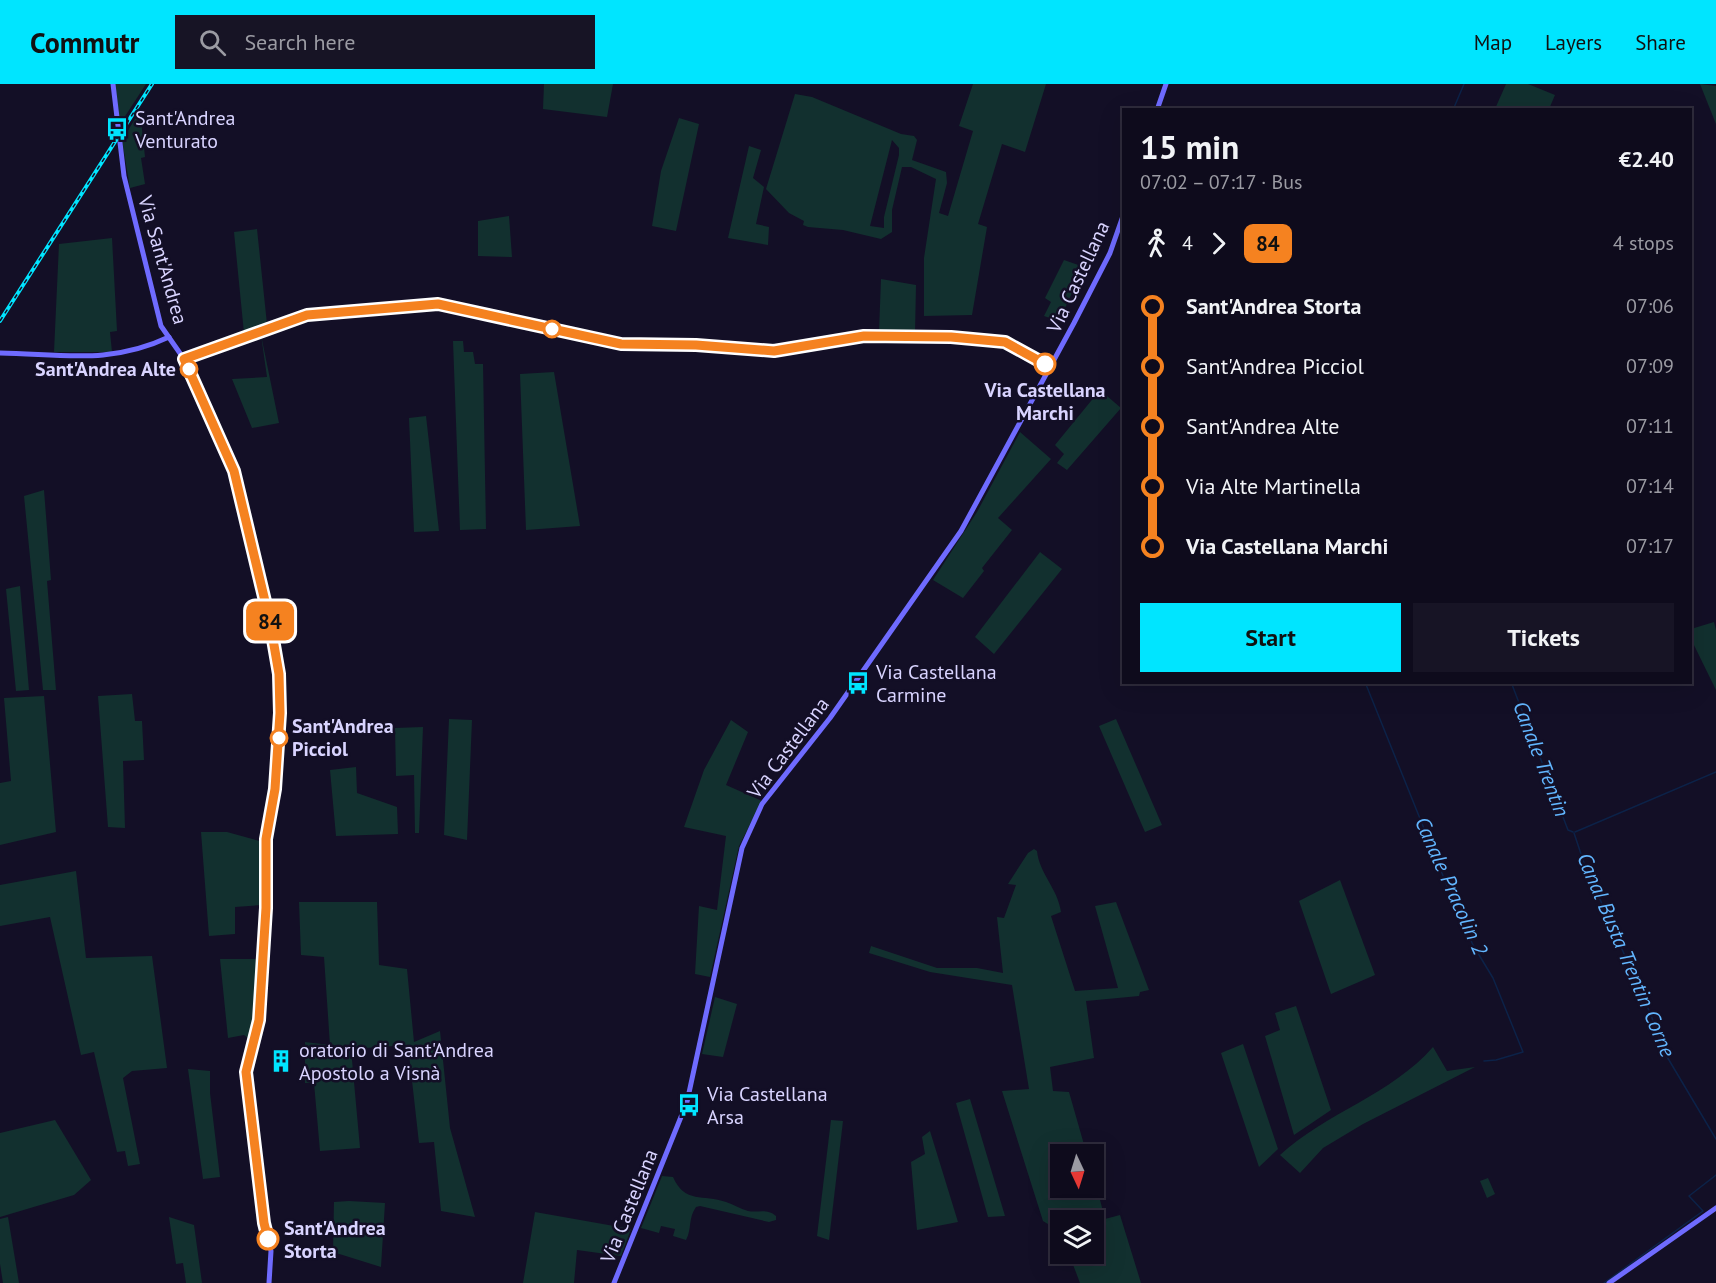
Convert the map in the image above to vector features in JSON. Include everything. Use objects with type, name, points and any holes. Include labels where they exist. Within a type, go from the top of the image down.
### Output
[{"type":"street","name":"Via Sant'Andrea","points":[[113,84],[124,176],[161,326],[184,359],[234,471],[270,622],[280,682],[275,789],[266,839],[266,908],[259,1020],[246,1072],[264,1223],[271,1251],[269,1283]]},
{"type":"street","points":[[1159,108],[1166,84]]},
{"type":"street","name":"Via Castellana","points":[[614,1283],[687,1102],[742,848],[750,826],[762,804],[835,710],[961,531],[1051,367],[1110,253],[1122,219]]},
{"type":"street","points":[[184,359],[307,315],[438,304],[462,307],[621,344],[696,345],[774,351],[864,336],[951,337],[1005,342],[1051,367]]},
{"type":"street","points":[[0,353],[107,357],[150,347],[169,338]]},
{"type":"street","points":[[1609,1283],[1716,1208]]},
{"type":"green space","points":[[115,84],[146,84],[120,124]]},
{"type":"green space","points":[[544,84],[613,84],[607,117],[543,109]]},
{"type":"green space","points":[[973,84],[1046,84],[1025,152],[1002,144],[978,224],[987,227],[972,315],[924,316],[924,258],[936,179],[911,167],[902,167],[892,210],[892,232],[881,239],[843,230],[803,225],[804,221],[789,213],[766,189],[795,94],[812,97],[901,134],[914,136],[917,140],[912,160],[946,172],[947,183],[939,213],[948,216],[973,131],[959,126]],"holes":[[[892,140],[899,148],[884,217],[884,228],[870,226]]]},
{"type":"green space","points":[[1506,84],[1528,84],[1555,95],[1549,108],[1495,108]]},
{"type":"green space","points":[[1700,84],[1716,86],[1716,124]]},
{"type":"green space","points":[[140,111],[145,157],[141,158],[145,184],[130,188],[122,140]]},
{"type":"green space","points":[[679,118],[699,124],[676,231],[652,226],[661,171]]},
{"type":"green space","points":[[749,146],[761,150],[753,178],[764,187],[756,224],[769,227],[768,245],[728,238]]},
{"type":"green space","points":[[509,216],[512,257],[478,256],[478,221]]},
{"type":"green space","points":[[257,229],[267,324],[244,333],[234,232]]},
{"type":"green space","points":[[112,238],[117,331],[110,332],[112,352],[54,352],[59,244]]},
{"type":"green space","points":[[1064,260],[1084,267],[1059,321],[1044,316],[1051,302],[1045,298]]},
{"type":"green space","points":[[881,279],[916,285],[915,333],[879,332]]},
{"type":"green space","points":[[261,335],[279,423],[252,428],[232,379],[267,377]]},
{"type":"green space","points":[[453,341],[463,341],[464,352],[473,352],[475,364],[483,364],[486,529],[460,530]]},
{"type":"green space","points":[[554,372],[580,526],[526,530],[520,374]]},
{"type":"green space","points":[[1100,390],[1121,408],[1067,470],[1057,463],[1064,454],[1055,445]]},
{"type":"green space","points":[[426,416],[439,531],[414,532],[409,418]]},
{"type":"green space","points":[[1020,432],[1051,459],[998,518],[1012,530],[982,568],[984,571],[963,598],[933,580],[977,512]]},
{"type":"green space","points":[[44,490],[51,580],[47,581],[56,690],[43,690],[24,496]]},
{"type":"green space","points":[[1040,552],[1062,569],[994,654],[975,637]]},
{"type":"green space","points":[[20,586],[29,690],[16,691],[6,589]]},
{"type":"green space","points":[[1714,622],[1716,690],[1692,641],[1692,629]]},
{"type":"green space","points":[[132,694],[135,721],[142,721],[144,760],[123,761],[125,828],[108,827],[98,696]]},
{"type":"green space","points":[[44,696],[56,832],[0,845],[0,783],[11,781],[4,698]]},
{"type":"green space","points":[[449,719],[472,720],[467,840],[444,835]]},
{"type":"green space","points":[[1116,719],[1162,825],[1145,832],[1099,726]]},
{"type":"green space","points":[[731,720],[748,732],[726,785],[762,801],[739,846],[710,977],[695,974],[699,906],[717,910],[726,836],[684,827],[704,770]]},
{"type":"green space","points":[[423,727],[419,833],[415,833],[414,775],[396,776],[395,728]]},
{"type":"green space","points":[[356,767],[357,793],[397,807],[398,834],[336,836],[330,770]]},
{"type":"green space","points":[[201,832],[227,832],[263,842],[262,905],[235,907],[235,934],[209,936]]},
{"type":"green space","points":[[1034,849],[1037,851],[1041,867],[1059,904],[1061,912],[1051,916],[1075,991],[1118,988],[1095,906],[1116,902],[1149,990],[1140,992],[1139,996],[1086,1001],[1094,1058],[1050,1067],[1053,1091],[1069,1092],[1084,1144],[1050,1144],[1050,1198],[1100,1198],[1103,1210],[1050,1210],[1050,1230],[1048,1224],[1043,1221],[1002,1091],[1029,1089],[1012,985],[930,972],[869,953],[871,946],[937,968],[977,968],[1003,973],[997,917],[1004,918],[1016,885],[1008,884],[1028,853]]},
{"type":"green space","points":[[76,871],[86,958],[152,956],[167,1068],[132,1071],[123,1078],[140,1164],[128,1166],[125,1151],[117,1152],[94,1052],[81,1055],[50,917],[0,926],[0,885]]},
{"type":"green space","points":[[1340,880],[1375,975],[1331,994],[1299,901]]},
{"type":"green space","points":[[299,902],[377,902],[379,965],[407,969],[414,1042],[440,1031],[450,1128],[475,1217],[441,1211],[434,1142],[419,1143],[408,1045],[351,1049],[360,1148],[320,1151],[314,1083],[305,1083],[305,1042],[330,1045],[324,957],[301,955]]},
{"type":"green space","points":[[220,959],[260,959],[256,1019],[252,1041],[244,1035],[228,1038]]},
{"type":"green space","points":[[715,997],[737,1004],[723,1057],[702,1054]]},
{"type":"green space","points":[[1296,1006],[1331,1110],[1294,1135],[1265,1036],[1280,1030],[1275,1013]]},
{"type":"green space","points":[[1243,1044],[1278,1149],[1259,1167],[1221,1053]]},
{"type":"green space","points":[[1433,1047],[1447,1071],[1475,1067],[1363,1124],[1323,1148],[1300,1173],[1280,1155],[1298,1140],[1398,1078]]},
{"type":"green space","points":[[188,1069],[210,1071],[210,1093],[220,1177],[203,1179]]},
{"type":"green space","points":[[970,1099],[1005,1216],[988,1217],[956,1103]]},
{"type":"green space","points":[[55,1120],[91,1180],[74,1195],[0,1217],[0,1133]]},
{"type":"green space","points":[[831,1120],[843,1121],[829,1240],[817,1236]]},
{"type":"green space","points":[[930,1131],[958,1222],[917,1230],[911,1162],[925,1154],[922,1137]]},
{"type":"green space","points":[[662,1176],[673,1177],[683,1191],[689,1195],[726,1202],[748,1211],[766,1211],[776,1216],[776,1220],[769,1222],[700,1206],[694,1211],[686,1240],[673,1236],[675,1229],[661,1226],[659,1233],[641,1228]]},
{"type":"green space","points":[[1488,1178],[1495,1194],[1487,1198],[1480,1181]]},
{"type":"green space","points":[[334,1202],[385,1203],[381,1267],[333,1252]]},
{"type":"green space","points":[[535,1212],[631,1229],[621,1256],[577,1250],[574,1283],[523,1283]]},
{"type":"green space","points":[[1104,1215],[1105,1219],[1120,1215],[1141,1283],[1080,1283],[1073,1264],[1104,1264]]},
{"type":"green space","points":[[8,1217],[19,1283],[3,1283],[0,1264],[0,1219]]},
{"type":"green space","points":[[169,1217],[194,1225],[202,1283],[186,1283],[183,1263],[176,1264]]},
{"type":"waterway","name":"Canale Trentin","points":[[1454,108],[1464,84]]},
{"type":"waterway","name":"Canale Pracolin 2","points":[[1366,684],[1454,903],[1473,945],[1493,978],[1523,1052],[1484,1061]]},
{"type":"waterway","name":"Canale Trentin","points":[[1512,684],[1568,830],[1573,832]]},
{"type":"waterway","points":[[1575,832],[1716,772]]},
{"type":"waterway","name":"Canal Busta Trentin Corne","points":[[1574,833],[1584,863],[1651,1015],[1663,1050],[1716,1139]]},
{"type":"waterway","name":"Canal Busta Trentin Corne","points":[[1604,1283],[1703,1211],[1689,1196],[1716,1175]]},
{"type":"railway","points":[[0,321],[152,84]]},
{"type":"bus line","name":"84","points":[[268,1239],[246,1087],[246,1072],[259,1020],[266,908],[266,839],[275,789],[281,699],[279,674],[270,622],[234,471],[184,359],[307,315],[438,304],[462,307],[621,344],[696,345],[734,350],[774,351],[864,336],[951,337],[1005,342],[1045,364]]},
{"type":"place","name":"Sant'Andrea Venturato","points":[[117,129]]},
{"type":"place","name":"Via Castellana Marchi","points":[[1045,364]]},
{"type":"place","name":"Sant'Andrea Alte","points":[[189,369]]},
{"type":"place","name":"Via Castellana Carmine","points":[[858,683]]},
{"type":"place","name":"Sant'Andrea Picciol","points":[[279,738]]},
{"type":"place","name":"oratorio di Sant'Andrea Apostolo a Visnà","points":[[281,1061]]},
{"type":"place","name":"Via Castellana Arsa","points":[[689,1105]]},
{"type":"place","name":"Sant'Andrea Storta","points":[[268,1239]]}]
